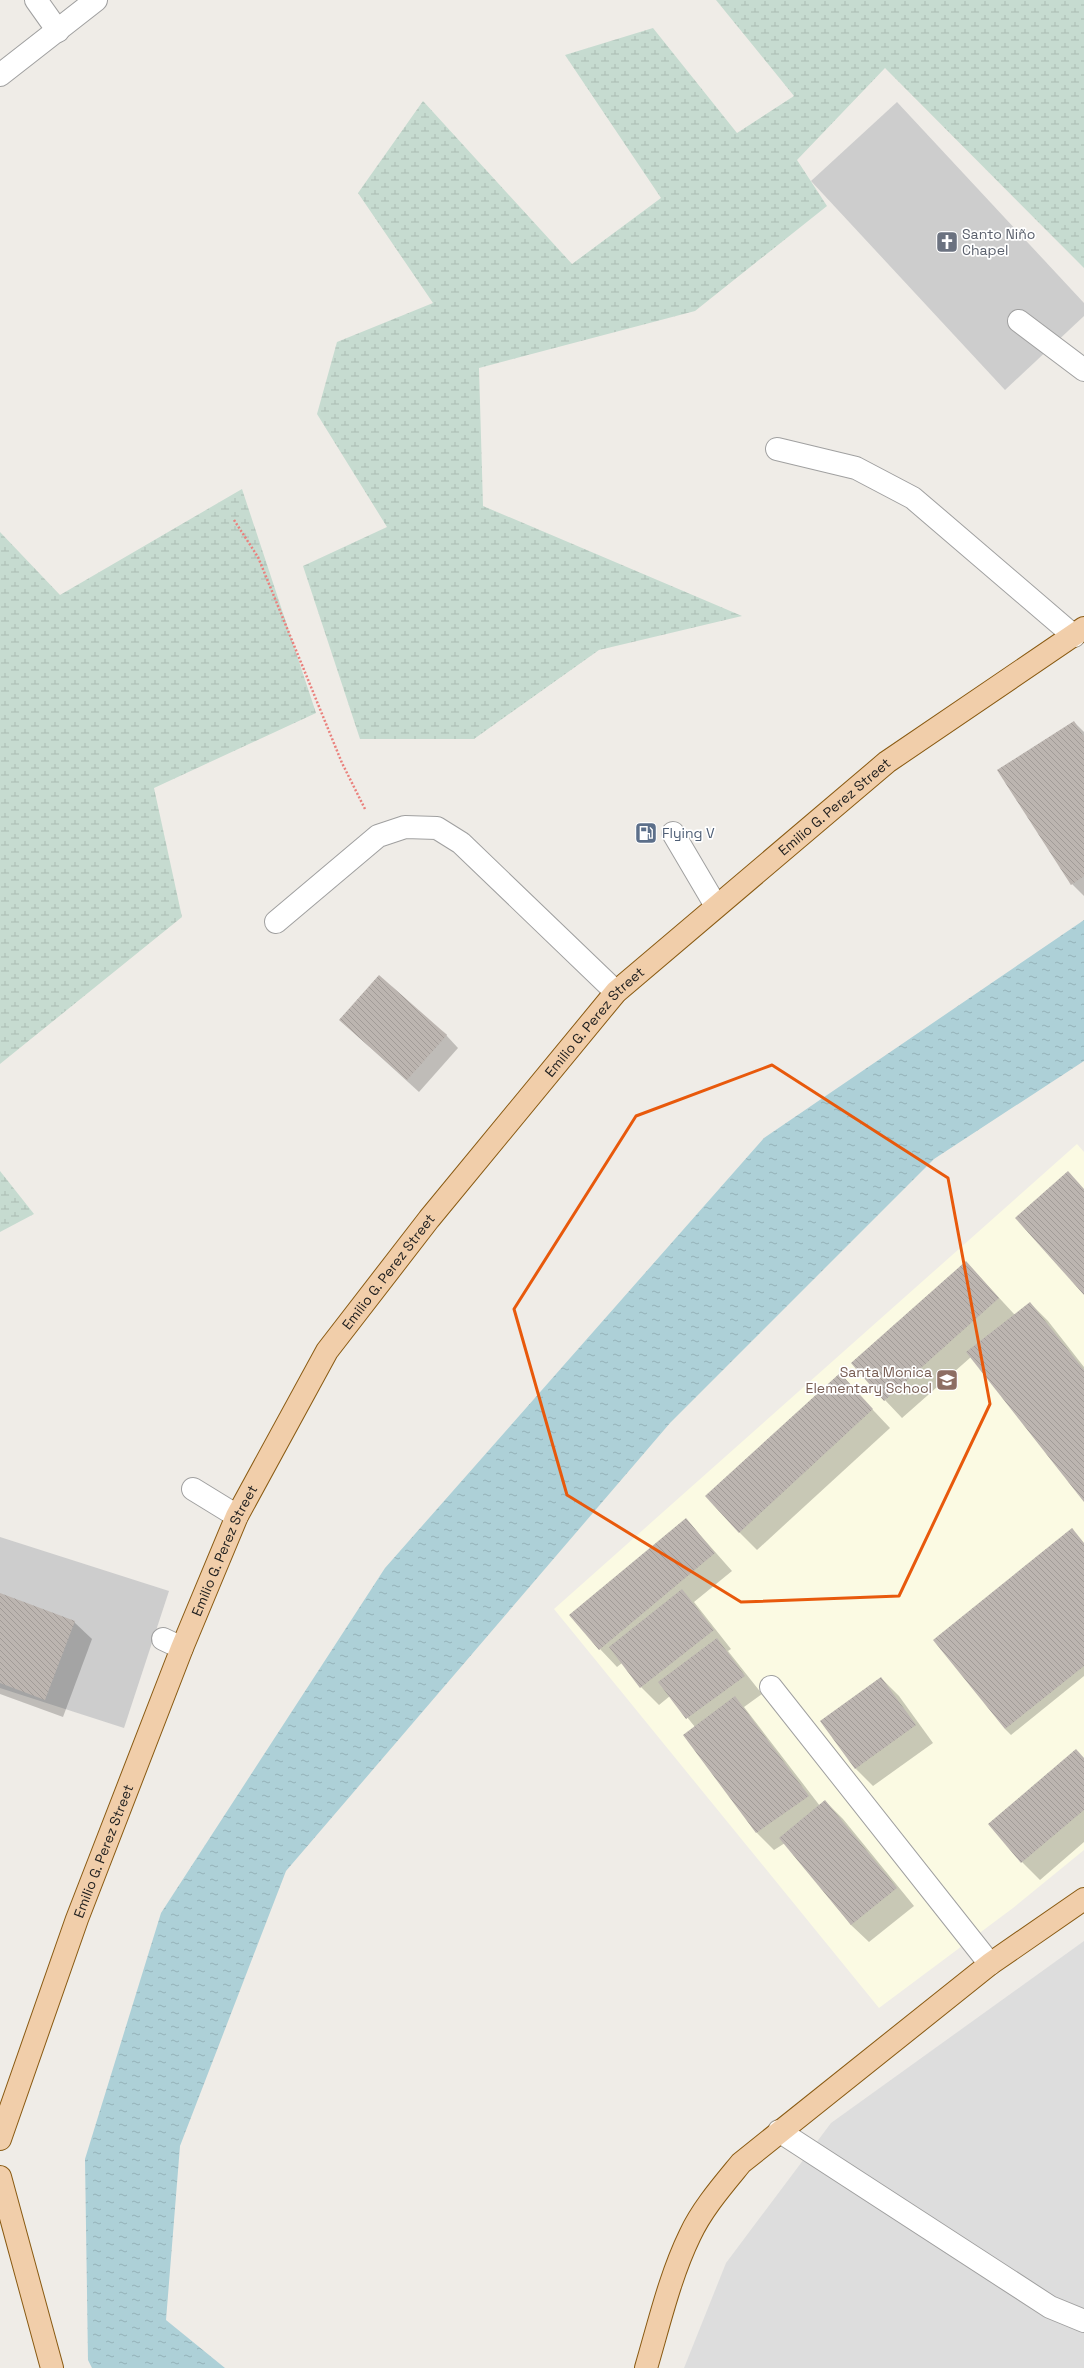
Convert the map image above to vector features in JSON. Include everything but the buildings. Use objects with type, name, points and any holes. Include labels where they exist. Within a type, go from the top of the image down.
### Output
[{"type":"main road","name":"Emilio G. Perez Street","points":[[2,2131],[172,1643],[237,1516],[327,1352],[429,1219],[616,992],[887,762],[1079,632]]},
{"type":"main road","points":[[646,2368],[666,2298],[690,2234],[717,2192],[741,2163],[779,2131],[990,1964],[1084,1899]]},
{"type":"main road","points":[[0,2177],[52,2368]]},
{"type":"street","points":[[36,0],[58,31]]},
{"type":"street","points":[[0,75],[96,0]]},
{"type":"street","points":[[1019,321],[1084,370]]},
{"type":"street","points":[[778,448],[856,468],[913,498],[1079,632]]},
{"type":"street","points":[[276,922],[378,836],[405,827],[438,828],[461,843],[616,992]]},
{"type":"street","points":[[673,833],[716,906]]},
{"type":"street","points":[[193,1489],[237,1516]]},
{"type":"street","points":[[771,1687],[990,1964]]},
{"type":"street","points":[[779,2131],[1050,2307],[1084,2321]]},
{"type":"path","points":[[234,520],[258,557],[342,763],[378,836]]},
{"type":"highlighted area","points":[[772,1065],[948,1178],[990,1404],[899,1596],[741,1602],[567,1495],[514,1309],[636,1116]]},
{"type":"shaded area","name":"Santo Niño Chapel","points":[[897,102],[1084,303],[1084,316],[1005,390],[811,181]]},
{"type":"shaded area","name":"Santa Monica Elementary School","points":[[1077,1144],[1084,1152],[1084,1850],[1013,1908],[879,2008],[554,1609]]},
{"type":"shaded area","points":[[0,1537],[169,1591],[124,1728],[0,1688]]},
{"type":"shaded area","points":[[1084,1941],[1084,2368],[684,2368],[726,2263],[831,2123]]},
{"type":"green space","points":[[716,0],[1084,0],[1084,268],[885,68],[797,160],[827,206],[695,311],[479,368],[483,506],[742,616],[599,650],[474,739],[360,739],[303,566],[387,527],[317,414],[337,342],[433,303],[358,193],[423,101],[572,264],[661,198],[565,55],[653,28],[737,133],[794,96]]},
{"type":"green space","points":[[242,489],[316,713],[154,788],[182,917],[0,1064],[0,532],[60,595]]},
{"type":"green space","points":[[0,1171],[34,1214],[0,1232]]},
{"type":"water","points":[[1084,920],[1084,1061],[934,1159],[670,1423],[286,1871],[180,2146],[166,2320],[225,2368],[92,2368],[88,2360],[85,2159],[161,1913],[385,1568],[764,1138]]},
{"type":"place","name":"Santo Niño Chapel","points":[[947,242]]},
{"type":"place","name":"Flying V","points":[[646,833]]},
{"type":"place","name":"Santa Monica Elementary School","points":[[947,1380]]}]
